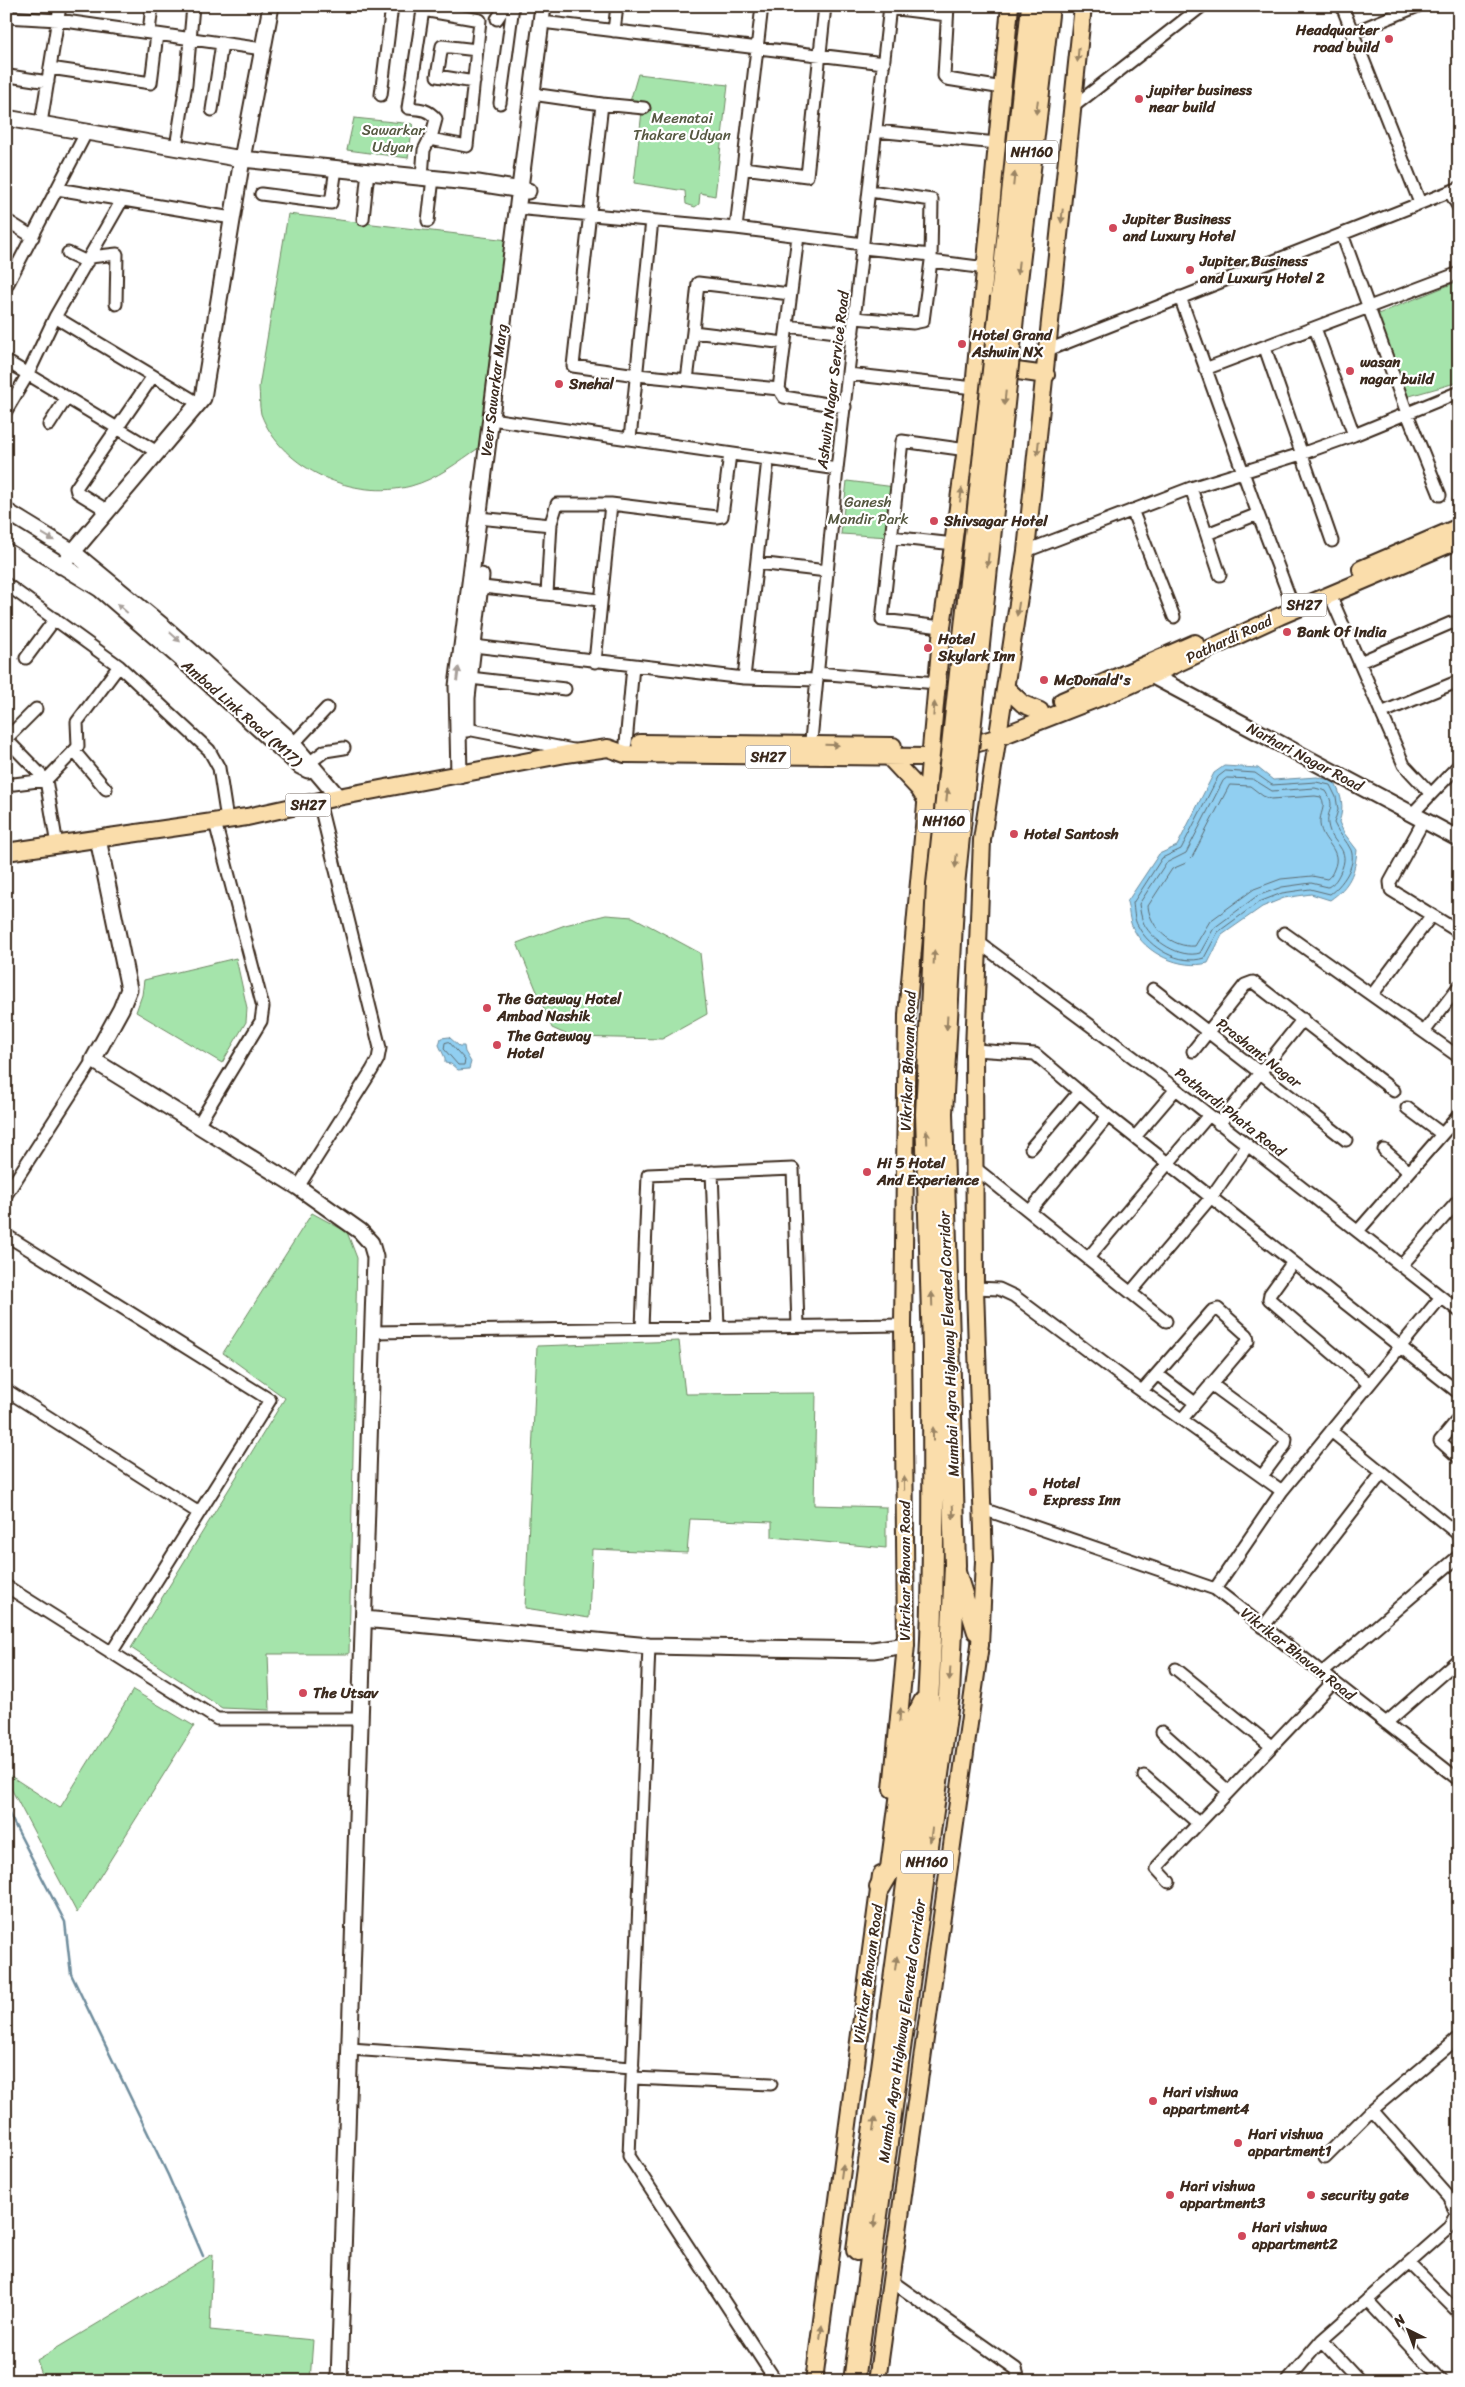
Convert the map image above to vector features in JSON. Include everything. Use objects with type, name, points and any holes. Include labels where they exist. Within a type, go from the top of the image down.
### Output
[{"type":"highway","name":"Mumbai Agra Highway Elevated Corridor","points":[[854,2381],[940,1773],[949,1695],[955,1565],[926,1114],[938,884],[1032,6]]},
{"type":"highway","name":"Mumbai Agra Highway Elevated Corridor","points":[[841,2381],[923,1768],[930,1689],[941,1344],[942,1113],[954,885],[1048,6]]},
{"type":"highway","points":[[880,1887],[891,1868],[906,1755],[914,1722],[930,1689]]},
{"type":"main road","name":"Vikrikar Bhavan Road","points":[[814,2381],[880,1887],[899,1729],[906,1645],[902,1325],[909,992],[942,627],[974,388],[1010,6]]},
{"type":"main road","points":[[877,2381],[980,1645],[984,1561],[975,1288],[974,1050],[982,840],[1026,551],[1046,375],[1083,6]]},
{"type":"main road","points":[[976,365],[1046,375]]},
{"type":"main road","points":[[999,733],[1040,710],[1147,670],[1293,605],[1459,527]]},
{"type":"main road","name":"SH27","points":[[1293,605],[1330,595],[1459,540]]},
{"type":"main road","name":"SH27","points":[[6,852],[221,821],[338,797],[608,748],[624,754],[810,751],[889,757],[930,752],[999,733],[1147,670]]},
{"type":"main road","points":[[1006,688],[1023,704],[1040,710]]},
{"type":"main road","points":[[608,748],[626,743],[810,751],[930,752]]},
{"type":"main road","points":[[889,757],[919,789],[926,800]]},
{"type":"main road","points":[[909,992],[975,1000]]},
{"type":"main road","points":[[955,1565],[980,1645]]},
{"type":"street","points":[[41,123],[60,6]]},
{"type":"street","points":[[50,68],[151,83],[152,6]]},
{"type":"street","points":[[176,147],[186,84],[193,6]]},
{"type":"street","points":[[61,566],[203,398],[242,158],[271,6]]},
{"type":"street","points":[[381,95],[392,6]]},
{"type":"street","points":[[497,19],[503,10],[502,6]]},
{"type":"street","points":[[500,103],[513,6]]},
{"type":"street","name":"Veer Sawarkar Marg","points":[[463,774],[456,696],[467,645],[475,586],[536,94],[544,6]]},
{"type":"street","name":"Veer Sawarkar Marg","points":[[536,94],[553,6]]},
{"type":"street","points":[[614,31],[618,6]]},
{"type":"street","points":[[736,228],[762,6]]},
{"type":"street","points":[[743,168],[807,176],[825,6]]},
{"type":"street","points":[[1074,106],[1202,6]]},
{"type":"street","points":[[1342,6],[1420,203]]},
{"type":"street","points":[[1352,33],[1418,6]]},
{"type":"street","points":[[890,7],[948,10],[944,76],[948,79],[1003,88]]},
{"type":"street","name":"Ashwin Nagar Service Road","points":[[810,751],[837,469],[890,7]]},
{"type":"street","points":[[428,221],[428,177],[424,150],[436,120],[431,112],[408,108],[423,10],[480,20],[467,146],[430,139]]},
{"type":"street","points":[[6,17],[58,20],[263,48]]},
{"type":"street","points":[[550,23],[820,57],[884,63]]},
{"type":"street","points":[[212,110],[222,43]]},
{"type":"street","points":[[474,82],[437,76],[442,46],[477,50]]},
{"type":"street","points":[[9,76],[48,82]]},
{"type":"street","points":[[536,94],[644,108]]},
{"type":"street","points":[[602,104],[592,214],[573,366],[637,375],[779,389]]},
{"type":"street","points":[[6,118],[242,158],[428,177],[524,190]]},
{"type":"street","points":[[6,287],[87,131]]},
{"type":"street","points":[[876,131],[998,143]]},
{"type":"street","points":[[261,194],[331,203],[336,168]]},
{"type":"street","points":[[364,219],[368,171]]},
{"type":"street","points":[[57,190],[232,218]]},
{"type":"street","name":"Veer Sawarkar Marg","points":[[495,419],[526,208],[524,190]]},
{"type":"street","points":[[1048,350],[1454,190],[1459,208]]},
{"type":"street","points":[[855,318],[913,323],[923,322],[931,258],[932,200],[870,191]]},
{"type":"street","points":[[6,411],[28,374],[55,317],[122,200]]},
{"type":"street","points":[[526,208],[736,228],[798,236],[986,268]]},
{"type":"street","points":[[6,220],[33,237]]},
{"type":"street","points":[[630,439],[652,220]]},
{"type":"street","points":[[1342,234],[1407,413],[1440,495]]},
{"type":"street","points":[[798,236],[779,389],[784,397],[845,407]]},
{"type":"street","points":[[68,253],[88,260],[117,254],[116,304]]},
{"type":"street","points":[[1205,369],[1265,348],[1368,306],[1459,273]]},
{"type":"street","points":[[687,380],[698,282],[790,294]]},
{"type":"street","points":[[1180,297],[1258,514],[1293,605]]},
{"type":"street","points":[[55,317],[198,403]]},
{"type":"street","points":[[787,326],[853,334]]},
{"type":"street","points":[[1315,328],[1354,435]]},
{"type":"street","points":[[693,332],[785,343]]},
{"type":"street","points":[[1265,348],[1332,541]]},
{"type":"street","points":[[6,361],[157,452]]},
{"type":"street","points":[[848,374],[974,388]]},
{"type":"street","points":[[108,511],[77,492],[76,488],[153,376]]},
{"type":"street","points":[[1026,551],[1191,488],[1301,454],[1354,435],[1459,392]]},
{"type":"street","points":[[50,425],[67,397]]},
{"type":"street","points":[[495,419],[837,469]]},
{"type":"street","points":[[942,627],[882,620],[902,441],[966,450]]},
{"type":"street","points":[[547,594],[551,525],[556,504],[611,504],[716,517],[722,516],[730,454]]},
{"type":"street","points":[[744,678],[768,459]]},
{"type":"street","points":[[1191,488],[1220,575]]},
{"type":"street","points":[[595,662],[611,504]]},
{"type":"street","points":[[1132,510],[1174,617]]},
{"type":"street","name":"Ambad Link Road (M17)","points":[[6,511],[73,552],[164,627],[293,744],[314,769]]},
{"type":"street","points":[[1207,534],[1258,514]]},
{"type":"street","points":[[483,518],[551,525]]},
{"type":"street","name":"Ambad Link Road (M17)","points":[[6,531],[100,589],[194,670],[300,766],[314,769]]},
{"type":"street","points":[[891,537],[954,544]]},
{"type":"street","points":[[757,563],[827,571]]},
{"type":"street","points":[[6,584],[119,666],[192,733],[215,759],[219,768],[221,821],[263,1007],[261,1021],[198,1125]]},
{"type":"street","points":[[475,586],[600,600]]},
{"type":"street","points":[[1330,595],[1404,765],[1430,793]]},
{"type":"street","points":[[26,658],[55,619]]},
{"type":"street","points":[[1360,662],[1451,623],[1457,624],[1459,627]]},
{"type":"street","points":[[467,645],[595,662],[744,678],[817,677],[937,683]]},
{"type":"street","name":"Veer Sawarkar Marg","points":[[463,774],[470,678],[467,645]]},
{"type":"street","points":[[6,785],[46,780],[74,751],[78,746],[77,722],[119,666]]},
{"type":"street","points":[[626,743],[633,666]]},
{"type":"street","name":"Narhari Nagar Road","points":[[1147,670],[1459,839]]},
{"type":"street","points":[[470,678],[565,689]]},
{"type":"street","points":[[1381,713],[1459,682]]},
{"type":"street","points":[[293,744],[326,708]]},
{"type":"street","points":[[36,709],[6,739],[46,780],[57,845]]},
{"type":"street","points":[[467,729],[580,752]]},
{"type":"street","points":[[338,797],[314,769],[325,751],[344,748]]},
{"type":"street","points":[[74,751],[106,789]]},
{"type":"street","points":[[1459,765],[1430,793],[1390,882],[1394,894],[1459,932]]},
{"type":"street","points":[[298,1187],[378,1060],[380,1048],[319,802]]},
{"type":"street","points":[[6,1195],[92,1060],[121,1008],[129,989],[98,839]]},
{"type":"street","points":[[1372,995],[1431,916]]},
{"type":"street","points":[[1284,933],[1459,1057]]},
{"type":"street","name":"Pathardi Phata Road","points":[[978,942],[1176,1089],[1459,1311]]},
{"type":"street","points":[[1193,1051],[1250,981],[1303,1019],[1394,1091]]},
{"type":"street","points":[[1424,1032],[1459,986]]},
{"type":"street","name":"Prashant Nagar","points":[[1153,989],[1346,1140]]},
{"type":"street","points":[[1220,1124],[1303,1019]]},
{"type":"street","points":[[974,1050],[1035,1054],[1108,1116],[1212,1196],[1292,1262],[1459,1393]]},
{"type":"street","points":[[92,1060],[298,1187],[360,1230],[371,1243],[375,1257],[339,2381]]},
{"type":"street","points":[[1135,1137],[1176,1089]]},
{"type":"street","points":[[1031,1148],[1079,1092]]},
{"type":"street","points":[[1406,1108],[1442,1134]]},
{"type":"street","points":[[1358,1231],[1459,1114]]},
{"type":"street","points":[[1088,1258],[1208,1115]]},
{"type":"street","points":[[1030,1211],[1108,1116]]},
{"type":"street","points":[[1131,1292],[1212,1196],[1248,1145]]},
{"type":"street","points":[[1384,1150],[1409,1172]]},
{"type":"street","points":[[974,1167],[1166,1321]]},
{"type":"street","points":[[642,1328],[648,1175],[793,1169],[798,1326]]},
{"type":"street","points":[[712,1172],[718,1327]]},
{"type":"street","points":[[1401,1266],[1459,1200]]},
{"type":"street","points":[[6,1235],[270,1400],[112,1653]]},
{"type":"street","points":[[1292,1262],[1270,1294],[1269,1299],[1369,1384]]},
{"type":"street","points":[[975,1288],[999,1289],[1014,1296],[1142,1391],[1282,1491]]},
{"type":"street","points":[[1215,1589],[1282,1491],[1441,1297]]},
{"type":"street","points":[[1142,1391],[1212,1311],[1218,1310],[1248,1338],[1182,1419]]},
{"type":"street","points":[[373,1332],[902,1325]]},
{"type":"street","points":[[1157,1374],[1196,1403]]},
{"type":"street","points":[[1211,1384],[1286,1439],[1285,1445],[1262,1476]]},
{"type":"street","points":[[6,1390],[199,1513]]},
{"type":"street","points":[[1459,1418],[1440,1441],[1459,1458]]},
{"type":"street","points":[[1331,1431],[1459,1535]]},
{"type":"street","points":[[1263,1627],[1382,1473]]},
{"type":"street","name":"Vikrikar Bhavan Road","points":[[983,1508],[1215,1589],[1459,1780]]},
{"type":"street","points":[[1322,1673],[1459,1556]]},
{"type":"street","points":[[6,1586],[216,1719],[361,1719]]},
{"type":"street","points":[[364,1618],[649,1646],[873,1650],[906,1645]]},
{"type":"street","points":[[649,1646],[630,2156],[776,2381]]},
{"type":"street","points":[[1386,1722],[1459,1659]]},
{"type":"street","points":[[1176,1669],[1270,1746]]},
{"type":"street","points":[[1169,1882],[1157,1867],[1270,1746],[1333,1682]]},
{"type":"street","points":[[1162,1732],[1228,1791]]},
{"type":"street","points":[[1144,1776],[1198,1823]]},
{"type":"street","points":[[1325,2157],[1372,2110],[1459,2037]]},
{"type":"street","points":[[350,2049],[771,2084]]},
{"type":"street","points":[[1287,2381],[1322,2340],[1450,2227],[1457,2213],[1448,2196],[1372,2110]]},
{"type":"street","points":[[1409,2263],[1459,2314]]},
{"type":"street","points":[[890,2280],[1016,2369],[1018,2376],[1016,2381]]},
{"type":"street","points":[[1367,2300],[1442,2381]]},
{"type":"street","points":[[1322,2340],[1360,2381]]},
{"type":"green space","name":"Meenatai Thakare Udyan","points":[[638,74],[728,85],[715,196],[700,193],[699,204],[695,207],[686,204],[685,191],[634,183],[642,111],[629,105]]},
{"type":"green space","name":"Sawarkar Udyan","points":[[354,118],[413,124],[408,158],[347,150]]},
{"type":"green space","points":[[288,214],[508,240],[480,447],[447,470],[430,479],[411,486],[389,490],[344,485],[323,477],[285,451],[271,434],[261,414],[259,387]]},
{"type":"green space","points":[[1459,281],[1459,382],[1406,397],[1378,314]]},
{"type":"green space","name":"Ganesh Mandir Park","points":[[847,481],[895,487],[889,537],[841,534]]},
{"type":"green space","points":[[606,915],[633,917],[700,953],[707,1014],[662,1039],[572,1037],[552,1028],[517,943],[565,925]]},
{"type":"green space","points":[[236,958],[247,1008],[246,1022],[222,1063],[136,1012],[142,995],[144,980]]},
{"type":"green space","points":[[312,1213],[347,1232],[357,1258],[349,1654],[268,1654],[270,1710],[222,1708],[131,1648],[285,1398],[223,1353]]},
{"type":"green space","points":[[679,1341],[685,1394],[816,1393],[814,1505],[886,1507],[886,1548],[772,1537],[772,1522],[690,1519],[687,1553],[592,1549],[589,1618],[525,1608],[537,1346]]},
{"type":"green space","points":[[133,1690],[194,1726],[77,1913],[6,1779],[6,1773],[60,1808]]},
{"type":"green space","points":[[213,2254],[210,2330],[313,2340],[310,2381],[44,2381],[37,2360]]},
{"type":"water","points":[[1224,766],[1258,768],[1273,780],[1317,777],[1334,781],[1341,801],[1342,811],[1339,822],[1344,833],[1357,850],[1355,866],[1347,884],[1330,900],[1311,894],[1284,898],[1262,907],[1222,935],[1208,963],[1198,965],[1176,962],[1155,952],[1139,937],[1132,925],[1127,902],[1159,854],[1177,846],[1214,773]]},
{"type":"water","points":[[449,1037],[459,1046],[464,1046],[471,1062],[469,1069],[458,1070],[451,1064],[445,1063],[445,1058],[439,1045],[441,1038]]},
{"type":"waterway","points":[[6,1808],[65,1922],[71,1974],[168,2175],[203,2256]]},
{"type":"place","name":"Headquarter road build","points":[[1389,39]]},
{"type":"place","name":"jupiter business near build","points":[[1139,99]]},
{"type":"place","name":"Jupiter Business and Luxury Hotel","points":[[1113,228]]},
{"type":"place","name":"Jupiter Business and Luxury Hotel 2","points":[[1190,270]]},
{"type":"place","name":"Hotel Grand Ashwin NX","points":[[962,344]]},
{"type":"place","name":"wasan nagar build","points":[[1350,371]]},
{"type":"place","name":"Snehal","points":[[559,384]]},
{"type":"place","name":"Shivsagar Hotel","points":[[934,521]]},
{"type":"place","name":"Bank Of India","points":[[1287,632]]},
{"type":"place","name":"Hotel Skylark Inn","points":[[928,648]]},
{"type":"place","name":"McDonald's","points":[[1044,680]]},
{"type":"place","name":"Hotel Santosh","points":[[1014,834]]},
{"type":"place","name":"The Gateway Hotel Ambad Nashik","points":[[487,1008]]},
{"type":"place","name":"The Gateway Hotel","points":[[497,1045]]},
{"type":"place","name":"Hi 5 Hotel And Experience","points":[[867,1172]]},
{"type":"place","name":"Hotel Express Inn","points":[[1033,1492]]},
{"type":"place","name":"The Utsav","points":[[303,1693]]},
{"type":"place","name":"Hari vishwa appartment4","points":[[1153,2101]]},
{"type":"place","name":"Hari vishwa appartment1","points":[[1238,2143]]},
{"type":"place","name":"Hari vishwa appartment3","points":[[1170,2195]]},
{"type":"place","name":"security gate","points":[[1311,2195]]},
{"type":"place","name":"Hari vishwa appartment2","points":[[1242,2236]]}]
